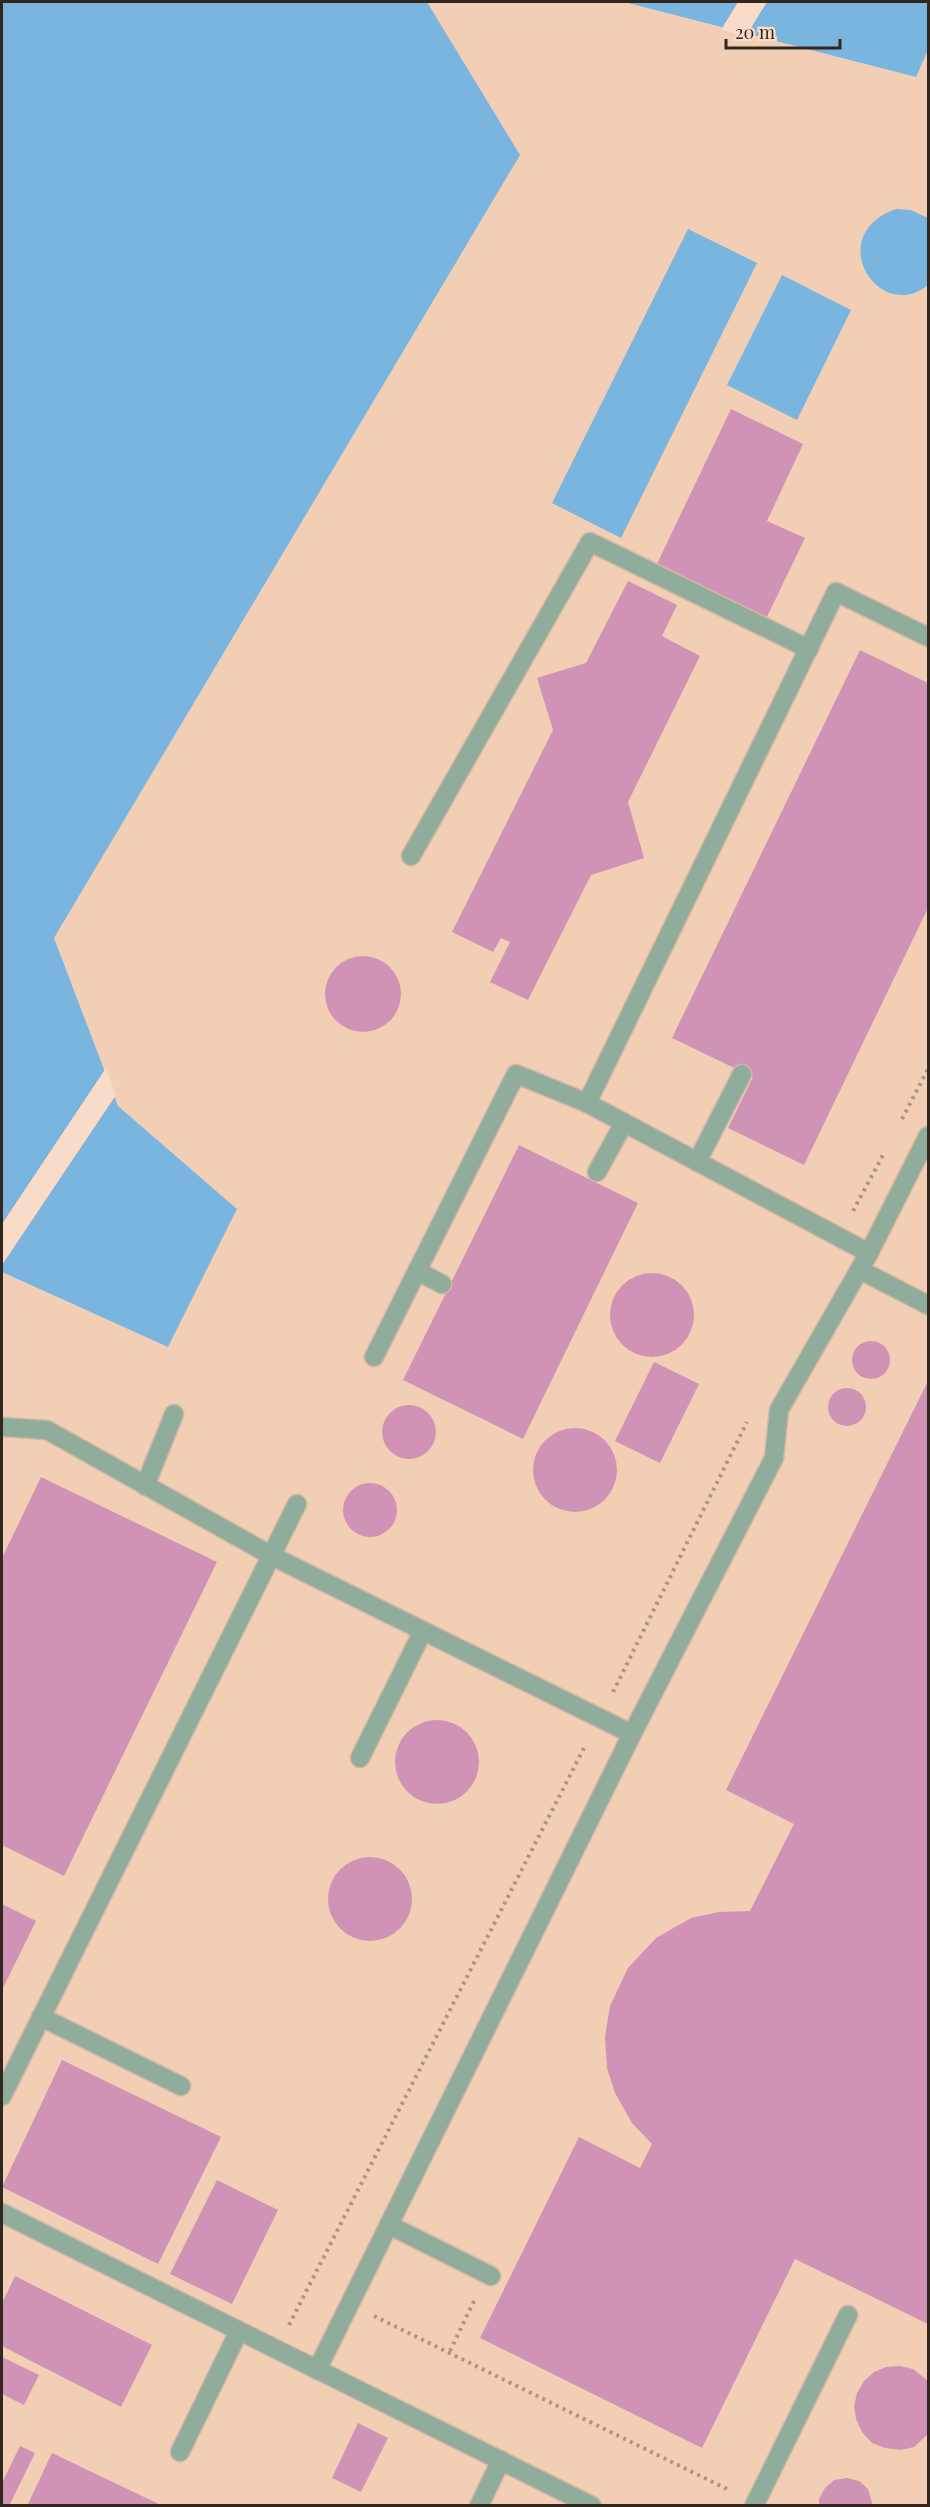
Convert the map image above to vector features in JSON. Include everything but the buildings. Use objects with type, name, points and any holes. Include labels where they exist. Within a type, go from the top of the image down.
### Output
[{"type":"lane","points":[[411,856],[590,542],[809,649]]},
{"type":"lane","points":[[587,1103],[836,592],[928,637]]},
{"type":"lane","points":[[374,1357],[516,1074],[587,1103],[869,1253]]},
{"type":"lane","points":[[697,1162],[741,1074]]},
{"type":"lane","points":[[597,1172],[624,1123]]},
{"type":"lane","points":[[317,2370],[632,1734],[774,1458],[779,1410],[860,1270],[928,1136]]},
{"type":"lane","points":[[860,1270],[928,1305]]},
{"type":"lane","points":[[417,1271],[442,1284]]},
{"type":"lane","points":[[145,1486],[174,1414]]},
{"type":"lane","points":[[2,1427],[46,1430],[272,1556],[632,1734]]},
{"type":"lane","points":[[2,2096],[297,1504]]},
{"type":"lane","points":[[360,1758],[423,1631]]},
{"type":"lane","points":[[41,2018],[181,2086]]},
{"type":"lane","points":[[2,2213],[592,2505]]},
{"type":"lane","points":[[389,2225],[491,2276]]},
{"type":"lane","points":[[755,2504],[848,2315]]},
{"type":"lane","points":[[180,2452],[239,2331]]},
{"type":"lane","points":[[479,2505],[501,2460]]},
{"type":"path","points":[[450,2351],[475,2300],[466,2295]]},
{"type":"path","points":[[365,2312],[450,2351],[755,2504]]},
{"type":"shaded area","points":[[427,2],[624,2],[916,77],[928,50],[928,2505],[2,2506],[2,1272],[168,1347],[237,1209],[118,1106],[54,938],[520,155]]},
{"type":"water","points":[[2,2],[427,2],[520,155],[54,938],[118,1106],[237,1209],[168,1347],[2,1272]]},
{"type":"water","points":[[624,2],[928,2],[928,50],[916,77]]},
{"type":"water","points":[[896,209],[911,210],[928,218],[928,285],[910,294],[892,294],[877,285],[866,272],[861,255],[863,237],[874,221]]},
{"type":"water","points":[[688,229],[757,263],[621,538],[552,503]]},
{"type":"water","points":[[782,275],[851,310],[797,420],[727,385]]},
{"type":"pier","points":[[738,2],[767,2],[746,36],[721,30]]},
{"type":"pier","points":[[106,1068],[116,1095],[2,1265],[2,1224]]}]
